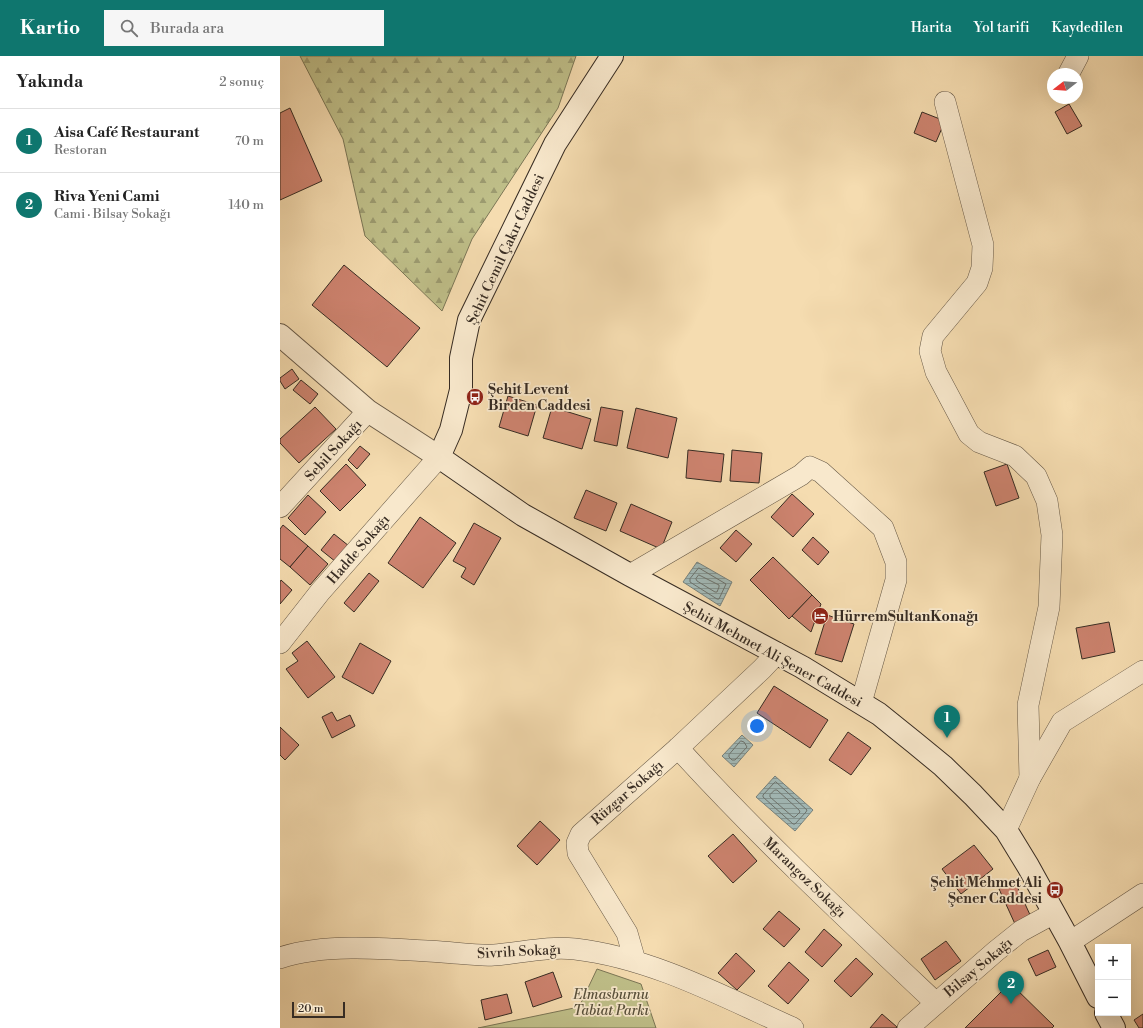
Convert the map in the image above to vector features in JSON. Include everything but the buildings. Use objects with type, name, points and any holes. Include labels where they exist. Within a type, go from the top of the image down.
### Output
[{"type":"main road","name":"Şehit Cemil Çakır Caddesi","points":[[439,457],[451,430],[461,390],[461,358],[469,320],[555,144],[612,56]]},
{"type":"main road","name":"Şehit Mehmet Ali Şener Caddesi","points":[[280,335],[368,411],[439,457],[523,515],[630,575],[777,653],[879,714],[943,766],[974,795],[1006,830],[1054,913],[1095,991]]},
{"type":"main road","points":[[1108,1016],[1114,1028]]},
{"type":"street","points":[[945,102],[983,245],[982,268],[977,283],[933,336],[930,351],[936,372],[969,434],[979,442],[1015,456],[1036,476],[1047,501],[1052,535],[1049,607],[1028,705],[1030,778]]},
{"type":"street","name":"Sebil Sokağı","points":[[280,507],[368,411]]},
{"type":"street","name":"Hadde Sokağı","points":[[280,643],[320,592],[439,457]]},
{"type":"street","points":[[630,575],[801,475],[810,467],[821,472],[883,528],[896,562],[896,580],[861,703]]},
{"type":"street","name":"Rüzgar Sokağı","points":[[635,961],[627,933],[578,853],[577,843],[581,834],[589,825],[678,748],[777,653]]},
{"type":"street","points":[[1006,830],[1030,778],[1062,722],[1143,671]]},
{"type":"street","name":"Marangoz Sokağı","points":[[678,748],[714,788],[805,879],[936,1003]]},
{"type":"street","points":[[1070,942],[1143,894]]},
{"type":"street","name":"Bilsay Sokağı","points":[[908,1028],[1021,931],[1054,913]]},
{"type":"street","name":"Sivrih Sokağı","points":[[280,958],[291,954],[339,949],[390,949],[492,955],[550,948],[574,949],[612,955],[635,961],[685,980],[793,1028]]},
{"type":"green space","points":[[300,56],[576,56],[558,108],[472,239],[442,311],[365,236],[343,139]]},
{"type":"green space","name":"Elmasburnu Tabiat Parkı","points":[[597,969],[641,984],[656,1028],[478,1028],[579,1007]]},
{"type":"water","points":[[697,562],[732,582],[720,606],[683,582]]},
{"type":"water","points":[[742,735],[753,745],[734,767],[722,756]]},
{"type":"water","points":[[775,776],[813,810],[795,831],[756,797]]},
{"type":"place","name":"Şehit Levent Birden Caddesi","points":[[475,397]]},
{"type":"place","name":"HürremSultanKonağı","points":[[820,616]]},
{"type":"place","name":"Aisa Café Restaurant","points":[[947,738]]},
{"type":"place","name":"Şehit Mehmet Ali Şener Caddesi","points":[[1055,890]]},
{"type":"place","name":"Riva Yeni Cami","points":[[1011,1004]]}]
